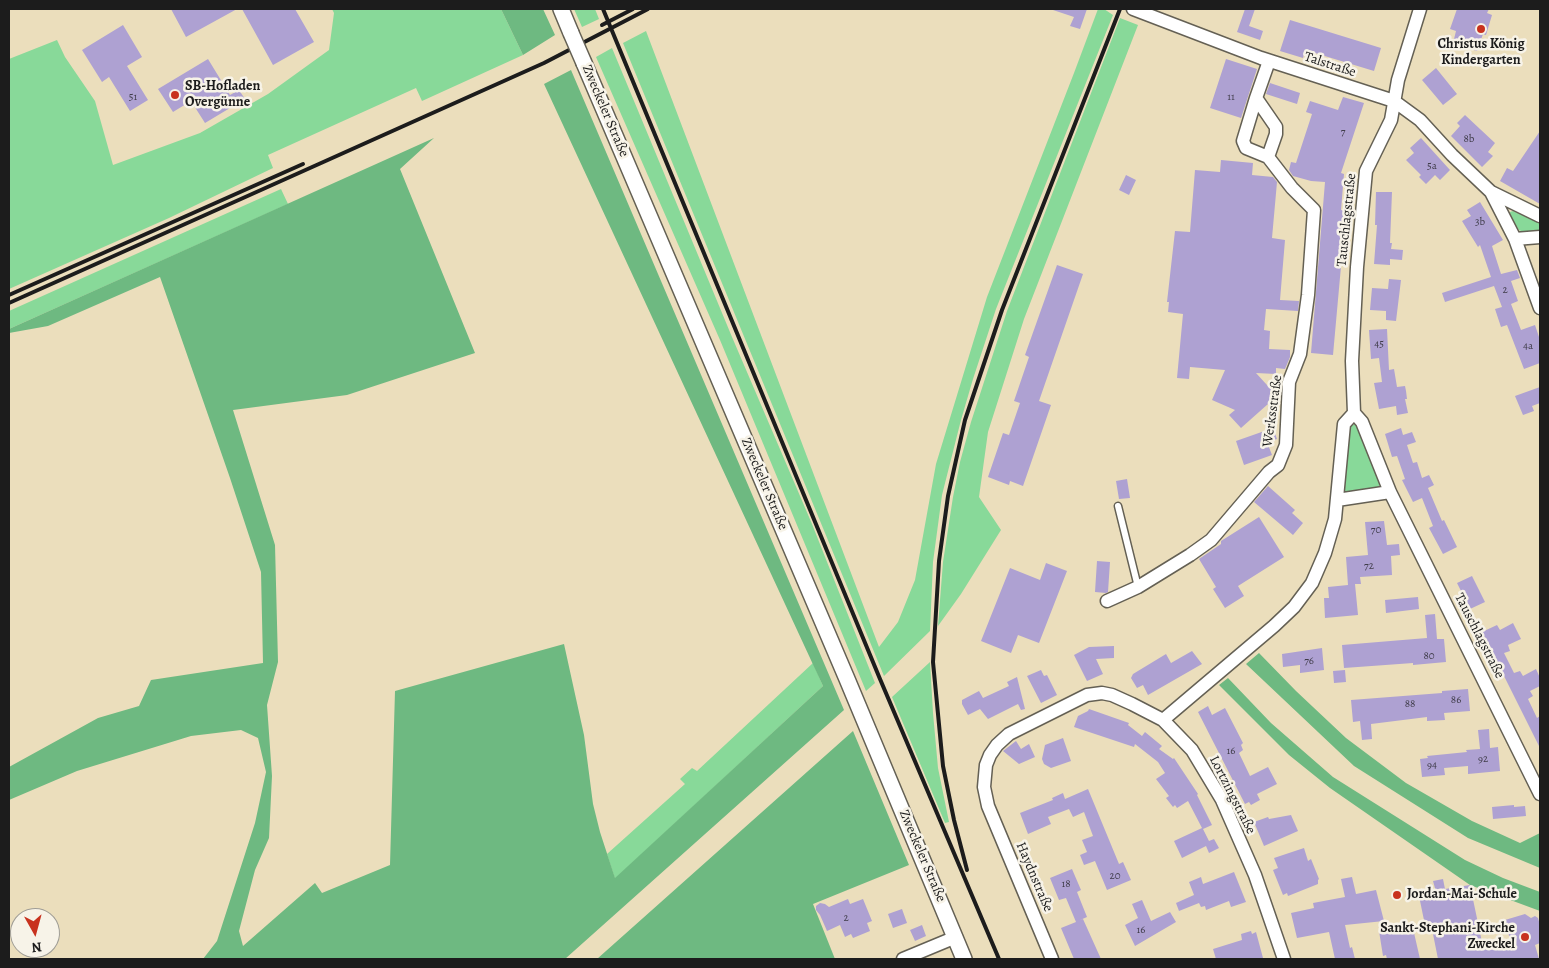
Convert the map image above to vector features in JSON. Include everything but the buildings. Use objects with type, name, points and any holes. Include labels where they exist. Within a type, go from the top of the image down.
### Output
[{"type":"street","name":"Zweckeler Straße","points":[[561,9],[856,700],[964,959]]},
{"type":"street","name":"Talstraße","points":[[1133,9],[1269,60],[1394,101],[1420,120],[1452,155],[1491,192],[1540,216]]},
{"type":"street","name":"Tauschlagstraße","points":[[1420,9],[1405,55],[1391,120],[1366,171],[1357,267],[1352,361],[1354,413],[1362,422],[1390,492],[1540,794]]},
{"type":"street","name":"Werksstraße","points":[[1106,601],[1138,587],[1211,540],[1269,472],[1278,465],[1286,445],[1289,382],[1300,354],[1308,295],[1314,210],[1292,188],[1268,157],[1246,148],[1243,141],[1269,60]]},
{"type":"street","points":[[1256,98],[1276,127],[1276,134],[1268,157]]},
{"type":"street","name":"Talstraße","points":[[1491,192],[1515,239],[1540,308]]},
{"type":"street","points":[[1515,239],[1540,237]]},
{"type":"street","name":"Tauschlagstraße","points":[[1163,720],[1274,626],[1294,607],[1312,582],[1325,553],[1335,519],[1344,424],[1354,413]]},
{"type":"street","points":[[1337,500],[1390,492]]},
{"type":"street","name":"Lortzingstraße","points":[[988,806],[984,788],[986,765],[996,744],[1009,734],[1087,695],[1102,693],[1112,695],[1163,720],[1192,750],[1222,800],[1255,875],[1284,959]]},
{"type":"street","name":"Haydnstraße","points":[[988,806],[1052,959]]},
{"type":"street","points":[[903,959],[956,937]]},
{"type":"lane","points":[[1118,506],[1138,587]]},
{"type":"green space","points":[[332,9],[501,9],[523,55],[422,101],[416,88],[268,155],[273,168],[169,218],[9,289],[9,59],[57,40],[65,57],[95,101],[113,165],[200,133],[268,94],[329,50],[334,13]]},
{"type":"green space","points":[[501,9],[543,9],[555,35],[523,55]]},
{"type":"green space","points":[[574,9],[595,9],[599,19],[582,27]]},
{"type":"green space","points":[[1098,9],[1104,9],[1113,15],[996,309],[961,420],[942,495],[933,562],[930,631],[884,676],[623,43],[646,31],[879,647],[898,622],[915,580],[936,464],[987,297]]},
{"type":"green space","points":[[1120,18],[1138,25],[1024,319],[988,432],[979,497],[1001,530],[961,594],[938,626],[943,562],[953,497],[971,422],[1007,311]]},
{"type":"green space","points":[[612,48],[812,524],[875,683],[866,691],[720,340],[596,57]]},
{"type":"green space","points":[[571,70],[844,710],[565,959],[203,959],[217,941],[255,823],[266,772],[258,738],[241,730],[191,736],[77,771],[9,800],[9,767],[98,718],[139,706],[151,680],[263,663],[261,572],[160,277],[48,326],[9,333],[9,329],[434,138],[400,169],[475,353],[347,395],[233,410],[275,545],[278,662],[267,705],[272,776],[269,838],[255,870],[239,931],[243,946],[315,883],[322,893],[390,865],[395,691],[564,644],[584,735],[593,804],[615,878],[823,686],[544,84]]},
{"type":"green space","points":[[281,189],[288,204],[9,329],[9,311]]},
{"type":"green space","points":[[1513,211],[1540,223],[1540,231],[1523,232],[1519,230],[1509,216],[1510,212]]},
{"type":"green space","points":[[1355,424],[1358,426],[1380,485],[1378,488],[1349,493],[1345,491],[1344,487],[1349,429]]},
{"type":"green space","points":[[1259,653],[1346,738],[1406,783],[1472,821],[1520,843],[1540,833],[1540,868],[1468,838],[1354,766],[1246,664]]},
{"type":"green space","points":[[930,662],[938,768],[949,822],[945,823],[892,697]]},
{"type":"green space","points":[[813,663],[823,686],[615,879],[607,854],[685,784],[680,779],[692,768],[697,771]]},
{"type":"green space","points":[[1228,678],[1271,723],[1333,777],[1465,860],[1503,878],[1540,892],[1540,911],[1470,885],[1330,788],[1289,755],[1219,685]]},
{"type":"green space","points":[[853,731],[909,865],[813,904],[835,959],[597,959]]},
{"type":"railway","points":[[603,9],[880,679],[999,959]]},
{"type":"railway","points":[[602,25],[633,9]]},
{"type":"railway","points":[[9,303],[544,63],[648,9]]},
{"type":"railway","points":[[967,870],[943,766],[933,662],[939,561],[948,496],[965,420],[1002,310],[1120,9]]},
{"type":"railway","points":[[9,295],[303,164]]},
{"type":"place","name":"Christus König Kindergarten","points":[[1481,29]]},
{"type":"place","name":"SB-Hofladen Overgünne","points":[[175,95]]},
{"type":"place","name":"Jordan-Mai-Schule","points":[[1397,895]]},
{"type":"place","name":"Sankt-Stephani-Kirche Zweckel","points":[[1525,937]]}]
